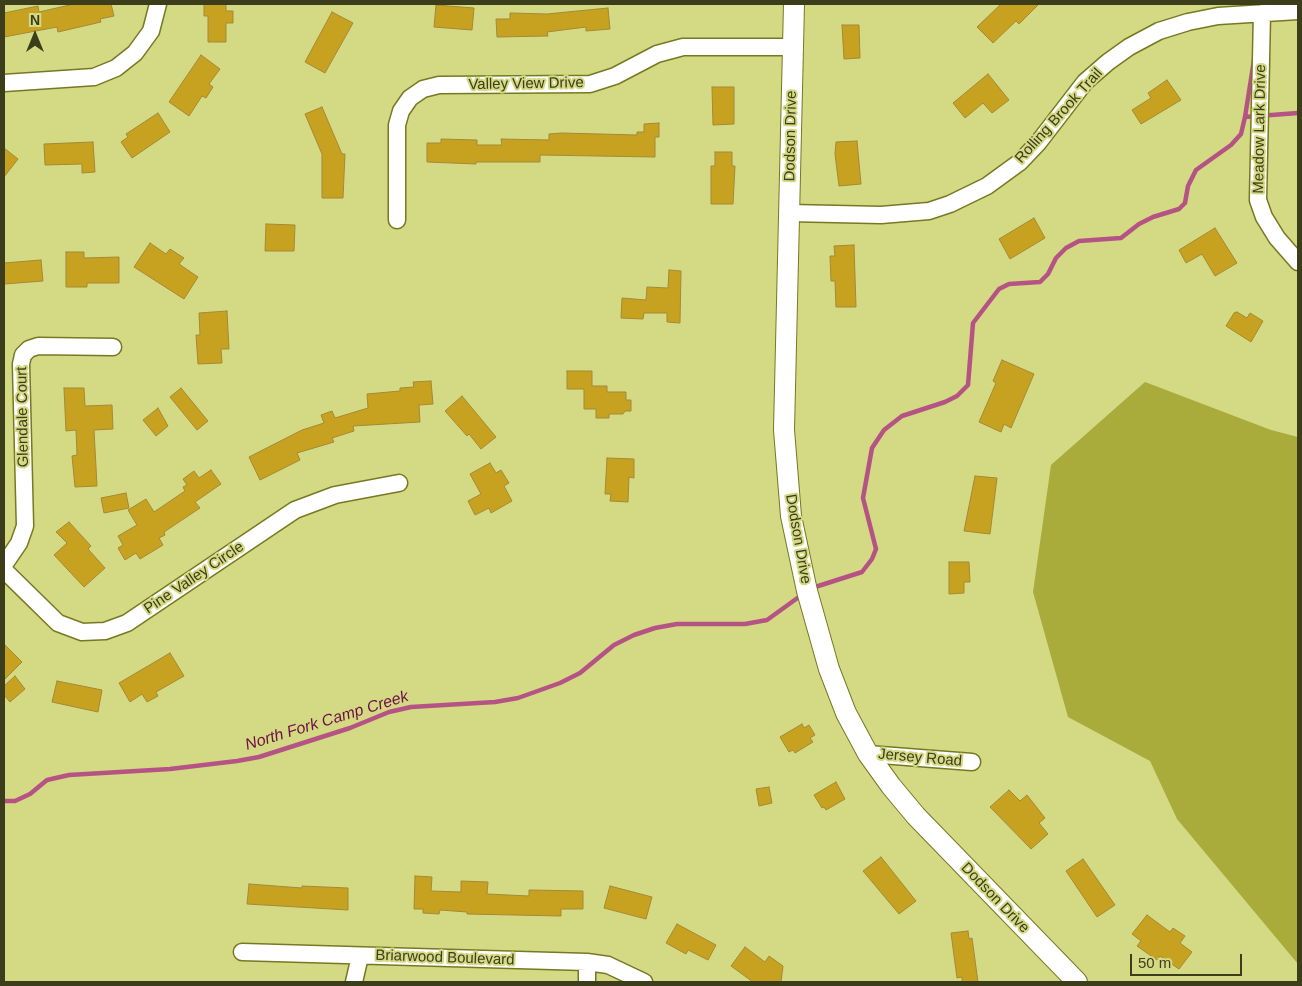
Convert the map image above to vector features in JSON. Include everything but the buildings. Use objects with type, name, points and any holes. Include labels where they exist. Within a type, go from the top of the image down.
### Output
[{"type":"street","points":[[4,82],[94,77],[116,68],[135,53],[151,31],[158,4]]},
{"type":"street","name":"Dodson Drive","points":[[794,4],[784,430],[790,516],[803,578],[829,669],[846,713],[868,754],[891,786],[916,816],[1077,982]]},
{"type":"street","name":"Rolling Brook Trail","points":[[789,212],[881,214],[928,210],[950,204],[988,186],[1020,162],[1038,143],[1085,82],[1129,47],[1159,32],[1188,22],[1218,16],[1298,11]]},
{"type":"street","name":"Meadow Lark Drive","points":[[1262,13],[1258,200],[1264,217],[1277,238],[1298,262]]},
{"type":"street","name":"Valley View Drive","points":[[397,220],[397,125],[401,111],[410,98],[423,89],[439,85],[590,84],[615,76],[657,54],[683,47],[793,47]]},
{"type":"street","name":"Glendale Court","points":[[4,565],[19,543],[25,526],[21,364],[23,355],[29,349],[38,346],[113,348]]},
{"type":"street","name":"Pine Valley Circle","points":[[4,570],[58,624],[82,632],[106,632],[127,623],[295,510],[335,495],[399,483]]},
{"type":"street","name":"Jersey Road","points":[[868,754],[972,762]]},
{"type":"street","name":"Briarwood Boulevard","points":[[242,952],[587,962],[608,965],[644,982]]},
{"type":"street","points":[[354,982],[360,956]]},
{"type":"street","points":[[587,962],[587,982]]},
{"type":"shaded area","points":[[1145,382],[1271,430],[1298,437],[1298,964],[1177,819],[1150,761],[1068,717],[1033,592],[1051,465]]},
{"type":"waterway","name":"North Fork Camp Creek","points":[[812,588],[862,572],[872,559],[876,549],[863,498],[872,448],[884,430],[902,416],[945,402],[957,396],[968,385],[973,323],[999,289],[1009,284],[1040,282],[1048,274],[1056,258],[1066,248],[1079,241],[1121,238],[1139,224],[1153,217],[1179,209],[1185,203],[1188,186],[1196,170],[1231,145],[1241,134],[1254,60]]},
{"type":"waterway","name":"North Fork Camp Creek","points":[[1245,117],[1298,113]]},
{"type":"waterway","name":"North Fork Camp Creek","points":[[4,801],[15,801],[30,794],[47,780],[69,775],[170,769],[237,761],[259,757],[350,728],[389,712],[411,707],[495,702],[518,698],[560,683],[580,673],[614,645],[634,635],[655,628],[677,624],[745,624],[767,620],[803,594]]}]
